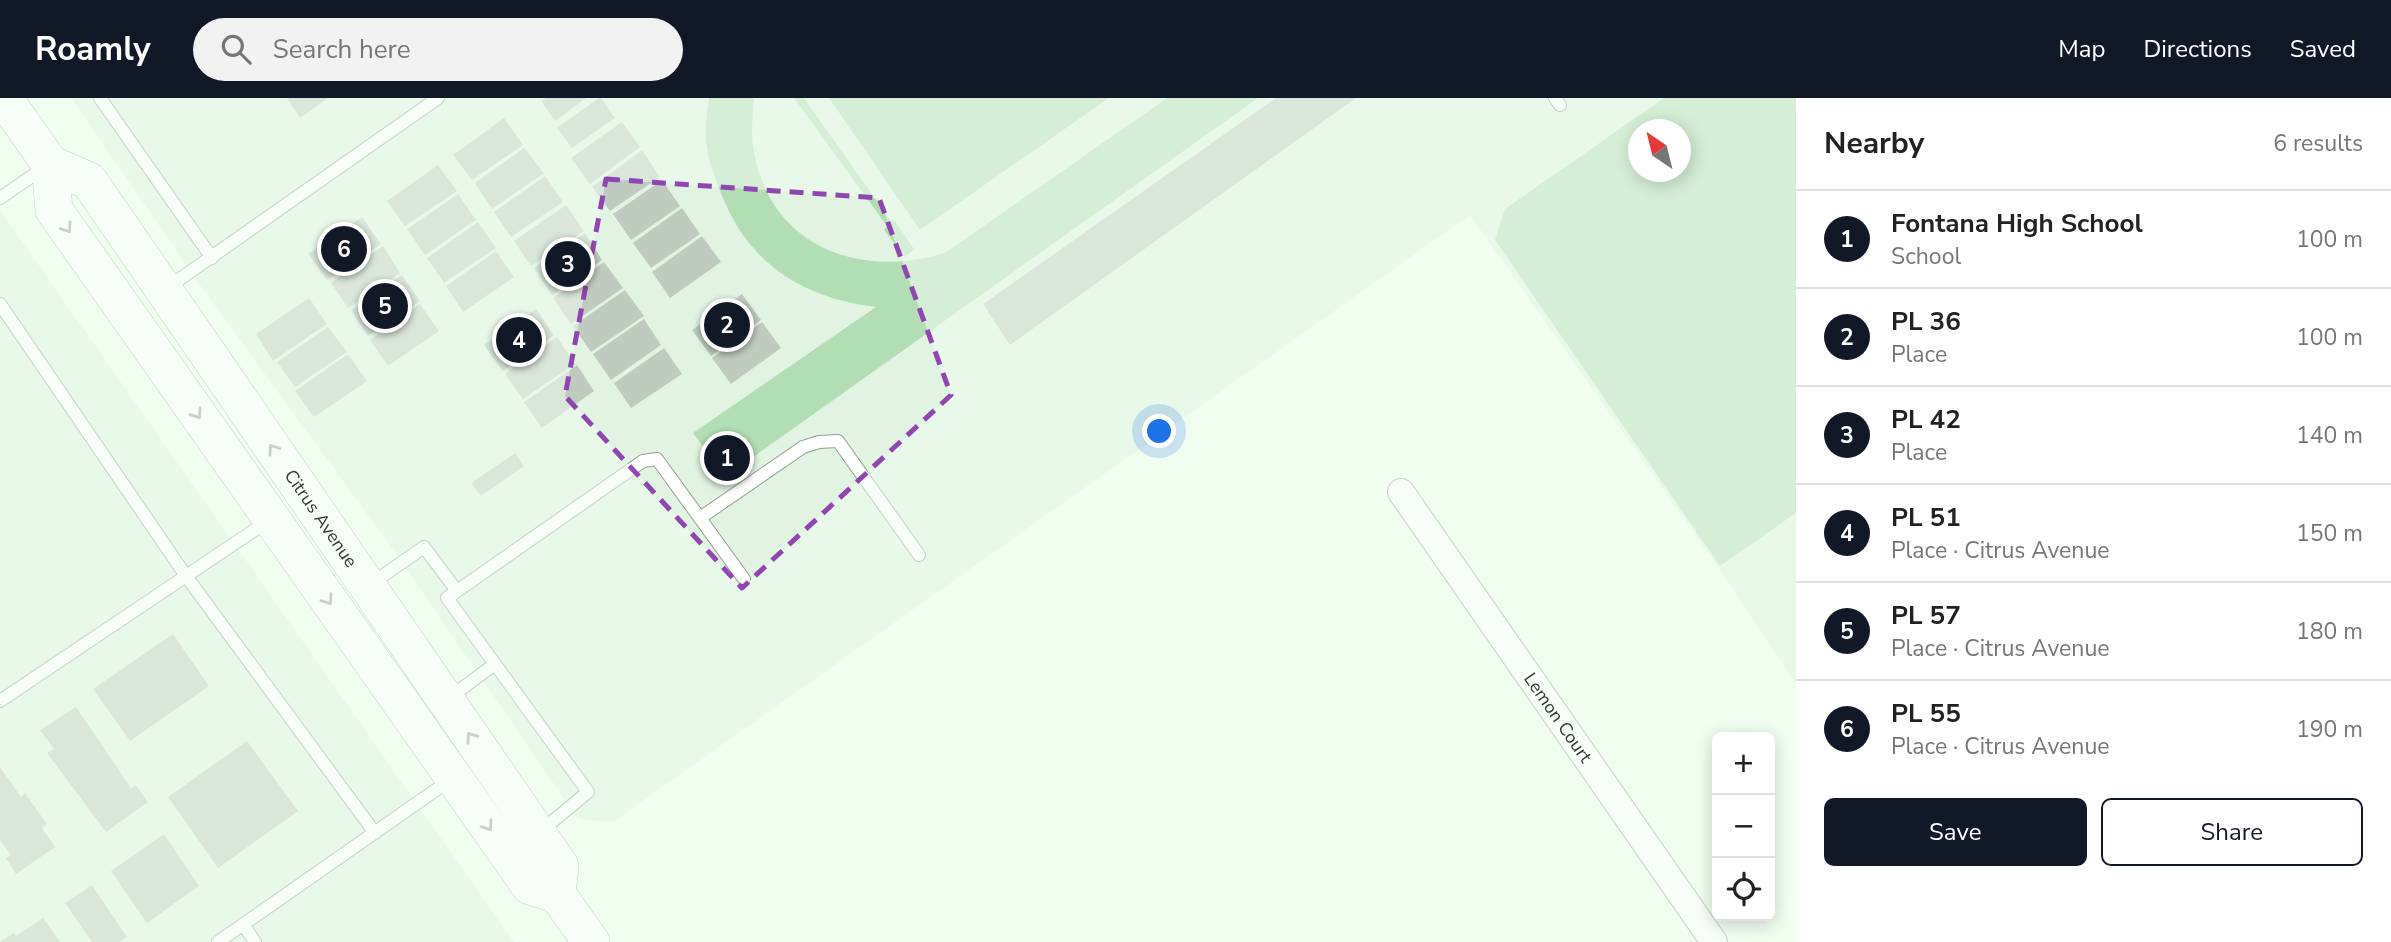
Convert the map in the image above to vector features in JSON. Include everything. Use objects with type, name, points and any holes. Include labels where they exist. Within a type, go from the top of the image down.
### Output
[{"type":"main road","points":[[4,98],[50,164],[54,210],[530,886],[557,894],[591,942]]},
{"type":"main road","name":"Citrus Avenue","points":[[50,164],[89,181],[560,866],[557,894]]},
{"type":"street","name":"Lemon Court","points":[[1401,492],[1714,942]]},
{"type":"lane","points":[[100,98],[212,258]]},
{"type":"lane","points":[[164,290],[438,98]]},
{"type":"lane","points":[[0,198],[50,164]]},
{"type":"lane","points":[[0,304],[186,576],[375,833]]},
{"type":"lane","points":[[700,518],[803,447],[819,442],[838,441],[919,555]]},
{"type":"lane","points":[[538,834],[588,792],[447,598],[643,461],[657,459],[744,579]]},
{"type":"lane","points":[[0,701],[271,519]]},
{"type":"lane","points":[[368,586],[424,547],[457,591]]},
{"type":"lane","points":[[446,700],[495,664]]},
{"type":"lane","points":[[218,942],[453,777]]},
{"type":"lane","points":[[243,924],[255,942]]},
{"type":"highlighted area","points":[[606,179],[879,198],[951,395],[742,588],[565,396]]},
{"type":"shaded area","points":[[71,98],[1796,98],[1796,683],[1470,215],[613,822],[578,819],[394,551],[202,288]]},
{"type":"shaded area","points":[[0,210],[514,942],[0,942]]},
{"type":"green space","points":[[709,98],[754,98],[752,140],[762,180],[777,208],[797,230],[822,247],[850,257],[880,262],[912,260],[945,253],[1167,98],[1258,98],[725,477],[693,433],[876,307],[849,302],[802,286],[781,273],[746,240],[732,218],[709,158],[706,131]]},
{"type":"green space","points":[[794,98],[804,98],[891,221],[894,220],[914,249],[905,257],[884,230],[887,226]]},
{"type":"green space","points":[[829,98],[1109,98],[920,230]]},
{"type":"green space","points":[[1664,98],[1796,98],[1796,513],[1720,566],[1495,240],[1505,209],[1628,123],[1628,182],[1691,182],[1691,119],[1634,119]]},
{"type":"building","points":[[287,98],[328,98],[300,118]]},
{"type":"building","points":[[546,98],[586,98],[555,121],[541,101]]},
{"type":"building","points":[[599,98],[615,118],[572,148],[557,128]]},
{"type":"building","points":[[1276,98],[1356,98],[1010,345],[983,304]]},
{"type":"building","points":[[504,118],[523,145],[472,180],[453,155]]},
{"type":"building","points":[[622,122],[640,147],[590,184],[571,158]]},
{"type":"building","points":[[524,148],[544,173],[492,209],[475,183]]},
{"type":"building","points":[[642,150],[660,177],[610,211],[592,187]]},
{"type":"building","points":[[438,165],[457,191],[405,226],[387,201]]},
{"type":"building","points":[[545,176],[563,202],[511,237],[494,212]]},
{"type":"building","points":[[662,180],[680,206],[631,240],[613,214]]},
{"type":"building","points":[[458,194],[476,220],[425,255],[407,229]]},
{"type":"building","points":[[566,205],[584,231],[531,266],[514,241]]},
{"type":"building","points":[[682,208],[700,234],[651,268],[633,243]]},
{"type":"building","points":[[362,217],[381,244],[327,280],[308,254]]},
{"type":"building","points":[[478,222],[496,248],[444,283],[427,258]]},
{"type":"building","points":[[585,233],[602,260],[552,295],[534,268]]},
{"type":"building","points":[[702,236],[721,262],[670,298],[652,272]]},
{"type":"building","points":[[383,246],[400,273],[348,308],[331,283]]},
{"type":"building","points":[[496,251],[514,277],[463,312],[446,286]]},
{"type":"building","points":[[604,262],[623,288],[571,324],[553,298]]},
{"type":"building","points":[[402,275],[420,301],[368,336],[351,310]]},
{"type":"building","points":[[625,290],[644,316],[591,352],[573,326]]},
{"type":"building","points":[[742,294],[761,320],[711,356],[692,330]]},
{"type":"building","points":[[309,298],[327,324],[273,361],[256,334]]},
{"type":"building","points":[[420,304],[439,331],[388,366],[370,340]]},
{"type":"building","points":[[536,309],[554,335],[503,371],[484,345]]},
{"type":"building","points":[[644,319],[661,345],[611,380],[593,354]]},
{"type":"building","points":[[762,322],[781,348],[731,384],[712,358]]},
{"type":"building","points":[[328,327],[347,352],[295,387],[277,362]]},
{"type":"building","points":[[557,337],[575,364],[523,399],[505,374]]},
{"type":"building","points":[[664,348],[682,374],[631,408],[614,383]]},
{"type":"building","points":[[348,354],[367,381],[314,417],[295,391]]},
{"type":"building","points":[[577,365],[594,391],[542,428],[524,402]]},
{"type":"building","points":[[515,453],[524,466],[481,496],[471,483]]},
{"type":"building","points":[[173,634],[209,686],[130,741],[93,689]]},
{"type":"building","points":[[76,707],[131,788],[136,785],[148,802],[106,832],[47,753],[54,749],[40,730]]},
{"type":"building","points":[[247,741],[298,811],[218,868],[168,797]]},
{"type":"building","points":[[0,767],[21,797],[25,793],[47,824],[42,828],[55,847],[16,874],[6,858],[11,855],[0,840]]},
{"type":"building","points":[[164,834],[199,886],[147,923],[111,871]]},
{"type":"building","points":[[92,885],[127,937],[120,942],[92,942],[65,903]]},
{"type":"building","points":[[43,918],[60,942],[0,942],[14,933],[16,936]]},
{"type":"place","name":"PL 55","points":[[344,249]]},
{"type":"place","name":"PL 42","points":[[568,264]]},
{"type":"place","name":"PL 57","points":[[385,306]]},
{"type":"place","name":"PL 36","points":[[727,325]]},
{"type":"place","name":"PL 51","points":[[519,340]]},
{"type":"place","name":"Fontana High School","points":[[727,458]]}]
